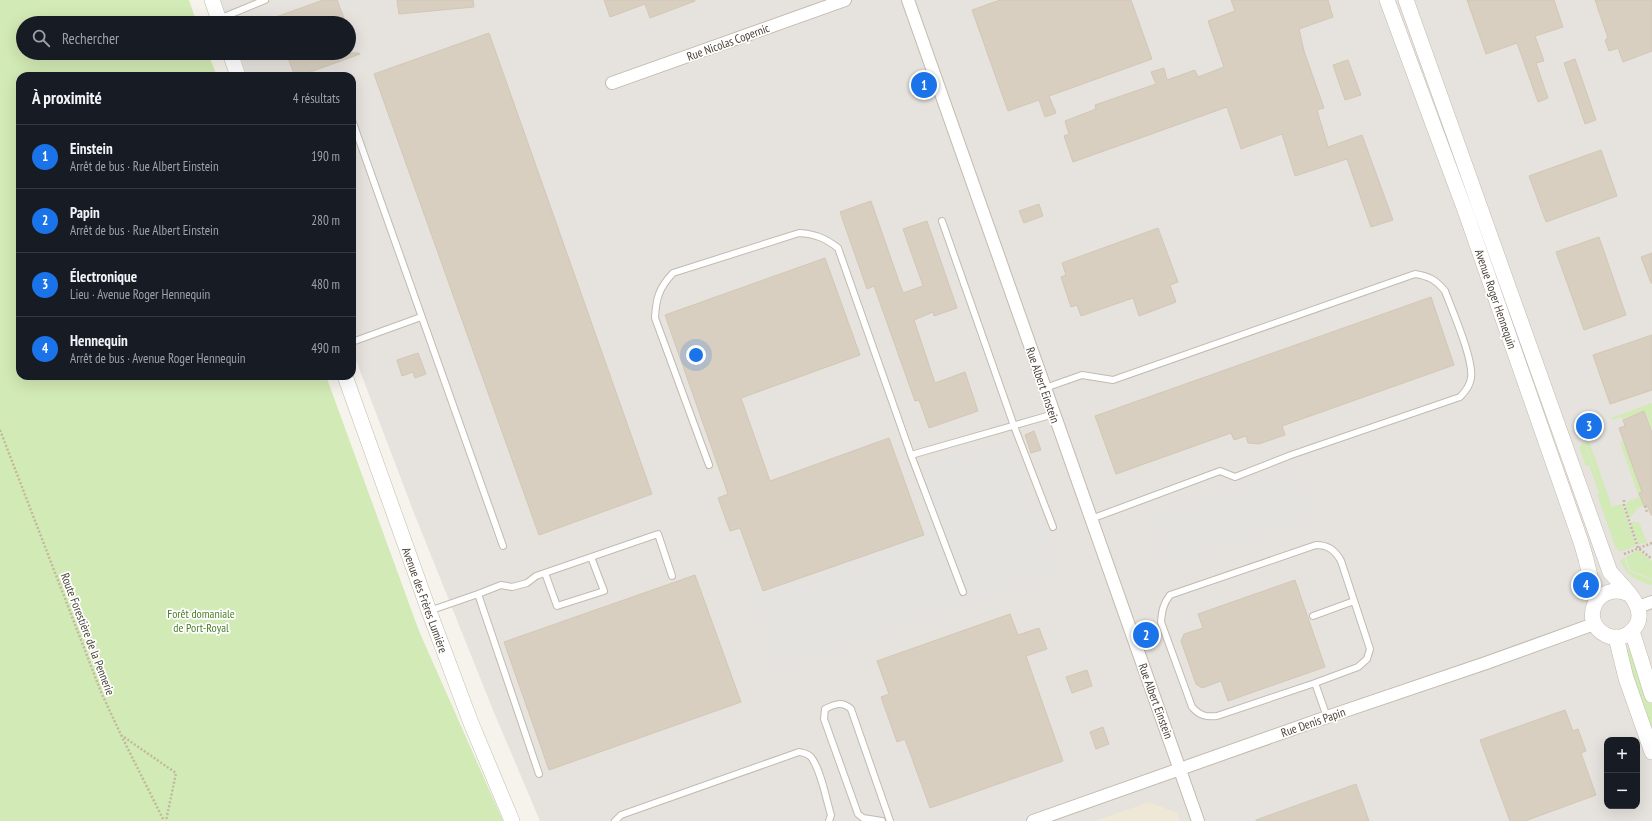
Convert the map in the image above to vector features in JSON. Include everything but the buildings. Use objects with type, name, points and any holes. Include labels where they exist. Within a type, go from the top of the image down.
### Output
[{"type":"street","points":[[212,0],[217,16]]},
{"type":"street","name":"Rue Nicolas Copernic","points":[[612,83],[845,0]]},
{"type":"street","name":"Rue Albert Einstein","points":[[908,0],[1198,821]]},
{"type":"street","name":"Avenue Roger Hennequin","points":[[1388,0],[1466,213],[1581,542],[1596,602],[1593,611],[1594,624]]},
{"type":"street","name":"Avenue Roger Hennequin","points":[[1406,0],[1610,572],[1635,600],[1645,605],[1639,616],[1637,624],[1632,631]]},
{"type":"street","points":[[232,60],[237,72]]},
{"type":"street","name":"Avenue des Frères Lumière","points":[[346,380],[429,611],[471,723],[512,821]]},
{"type":"street","points":[[1596,602],[1603,595],[1616,590],[1629,594]]},
{"type":"street","points":[[1594,624],[1601,632],[1616,638],[1624,636],[1632,631],[1652,695]]},
{"type":"street","name":"Rue Denis Papin","points":[[1033,821],[1594,624]]},
{"type":"street","points":[[1616,638],[1626,678],[1652,752]]},
{"type":"lane","points":[[230,16],[266,0]]},
{"type":"lane","points":[[356,131],[503,546]]},
{"type":"lane","points":[[942,221],[1014,426],[1053,527]]},
{"type":"lane","points":[[709,466],[655,318],[656,302],[662,285],[673,273],[799,234],[813,234],[826,239],[838,248],[911,455],[963,592]]},
{"type":"lane","points":[[1045,388],[1082,375],[1113,380],[1415,274],[1427,275],[1437,282],[1445,291],[1471,364],[1471,378],[1467,389],[1460,397],[1291,455],[1236,477],[1220,472],[1091,519]]},
{"type":"lane","points":[[356,341],[421,317]]},
{"type":"lane","points":[[911,455],[1054,414]]},
{"type":"lane","points":[[429,611],[501,585],[512,587],[527,583],[536,576],[658,534],[672,576]]},
{"type":"lane","points":[[1316,545],[1325,545],[1336,553],[1340,561],[1370,649],[1367,659],[1358,667],[1315,683],[1217,716],[1206,717],[1197,713],[1192,707],[1161,622],[1162,610],[1166,600],[1170,595],[1177,592],[1316,545]]},
{"type":"lane","points":[[546,573],[557,606],[604,591],[591,557]]},
{"type":"lane","points":[[478,594],[540,774]]},
{"type":"lane","points":[[1312,616],[1354,601]]},
{"type":"lane","points":[[1315,683],[1327,717]]},
{"type":"lane","points":[[882,821],[863,818],[858,814],[824,719],[825,708],[840,703],[851,709],[890,821]]},
{"type":"lane","points":[[615,821],[621,815],[799,752],[806,753],[811,757],[817,769],[831,815],[829,821]]},
{"type":"path","name":"Route Forestière de la Pennerie","points":[[0,430],[100,692],[121,735],[176,774],[165,821]]},
{"type":"path","points":[[1624,500],[1624,505],[1638,548],[1652,559]]},
{"type":"path","points":[[1645,506],[1647,512]]},
{"type":"path","points":[[1624,554],[1652,543]]},
{"type":"path","points":[[121,735],[165,821]]},
{"type":"shaded area","points":[[219,0],[1652,0],[1652,821],[540,821],[495,715],[414,513],[356,361],[356,72],[246,72],[241,60],[356,60],[356,16],[225,16]]},
{"type":"shaded area","points":[[1013,438],[1061,573],[776,673],[749,595],[930,531],[912,469]]},
{"type":"shaded area","points":[[1293,465],[1299,483],[1308,481],[1316,507],[1309,509],[1312,521],[1167,569],[1149,513]]},
{"type":"shaded area","points":[[1149,802],[1177,813],[1180,821],[1095,821]]},
{"type":"green space","name":"Forêt domaniale de Port-Royal","points":[[0,0],[189,0],[195,16],[16,16],[16,60],[211,60],[215,72],[16,72],[16,380],[327,380],[419,631],[503,821],[0,821]]},
{"type":"green space","points":[[1652,403],[1652,431],[1646,414],[1641,412],[1622,419],[1621,417],[1612,420],[1611,418]]},
{"type":"green space","points":[[1589,441],[1612,507],[1622,504],[1635,543],[1634,547],[1619,551],[1615,546],[1597,494],[1599,493],[1589,465],[1586,466],[1579,447],[1584,442],[1604,498],[1585,442]]},
{"type":"green space","points":[[1624,441],[1642,492],[1639,493],[1644,506],[1636,509],[1636,511],[1629,518],[1626,508],[1627,502],[1639,497],[1620,442]]},
{"type":"green space","points":[[1630,522],[1639,522],[1647,543],[1638,544]]},
{"type":"green space","points":[[1638,550],[1652,561],[1652,579],[1630,570],[1626,557]]},
{"type":"green space","points":[[1624,557],[1629,571],[1652,580],[1652,585],[1637,580],[1629,574],[1620,561]]},
{"type":"green space","points":[[1628,649],[1634,650],[1652,700],[1652,736],[1622,652]]},
{"type":"place","name":"Einstein","points":[[924,85]]},
{"type":"place","name":"Électronique","points":[[1589,426]]},
{"type":"place","name":"Hennequin","points":[[1586,585]]},
{"type":"place","name":"Papin","points":[[1146,635]]}]
